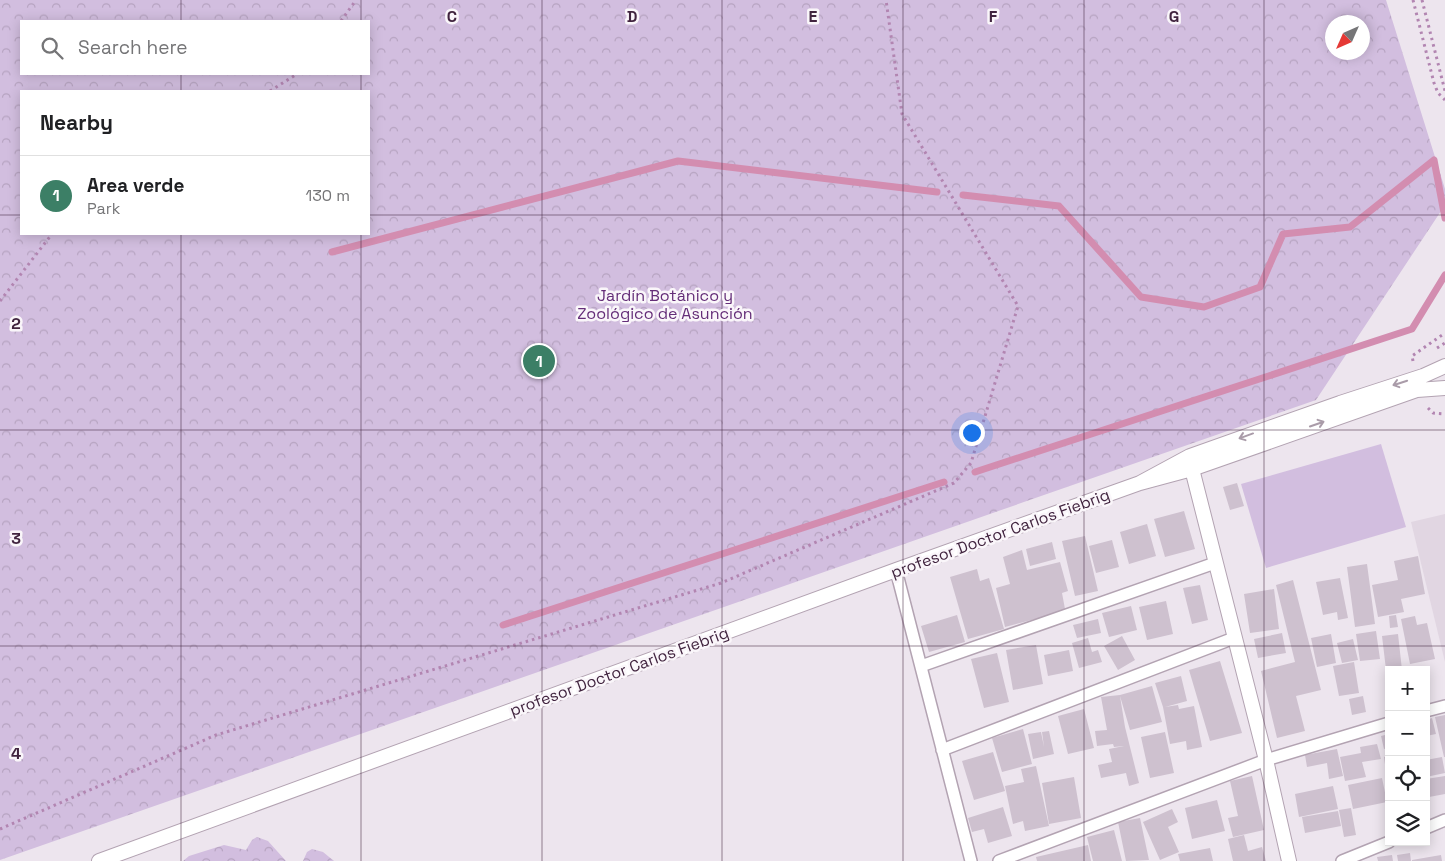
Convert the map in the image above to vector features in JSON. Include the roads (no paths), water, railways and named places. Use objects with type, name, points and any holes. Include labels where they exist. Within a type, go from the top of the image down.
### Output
[{"type":"street","name":"profesor Doctor Carlos Fiebrig","points":[[1140,483],[1190,456],[1423,376],[1445,366]]},
{"type":"street","name":"profesor Doctor Carlos Fiebrig","points":[[99,861],[896,570],[1140,483],[1192,469],[1416,390],[1445,388]]},
{"type":"street","points":[[1192,469],[1266,760],[1289,861]]},
{"type":"lane","points":[[921,666],[1215,563]]},
{"type":"lane","points":[[896,570],[970,861]]},
{"type":"lane","points":[[942,750],[1234,638]]},
{"type":"lane","points":[[1429,711],[1445,706]]},
{"type":"lane","points":[[1000,861],[1266,760],[1385,724]]},
{"type":"lane","points":[[1430,826],[1445,820]]},
{"type":"lane","points":[[1342,861],[1385,844]]},
{"type":"waterway","points":[[963,195],[1059,206],[1141,297],[1204,307],[1260,287],[1283,234],[1350,227],[1434,160],[1445,218]]},
{"type":"waterway","points":[[332,252],[678,161],[937,192]]},
{"type":"waterway","points":[[975,472],[1412,329],[1445,275]]},
{"type":"waterway","points":[[503,625],[944,482]]},
{"type":"place","name":"Area verde","points":[[539,361]]},
{"type":"park label","name":"Jardín Botánico y Zoológico de Asunción","points":[[665,304]]}]
